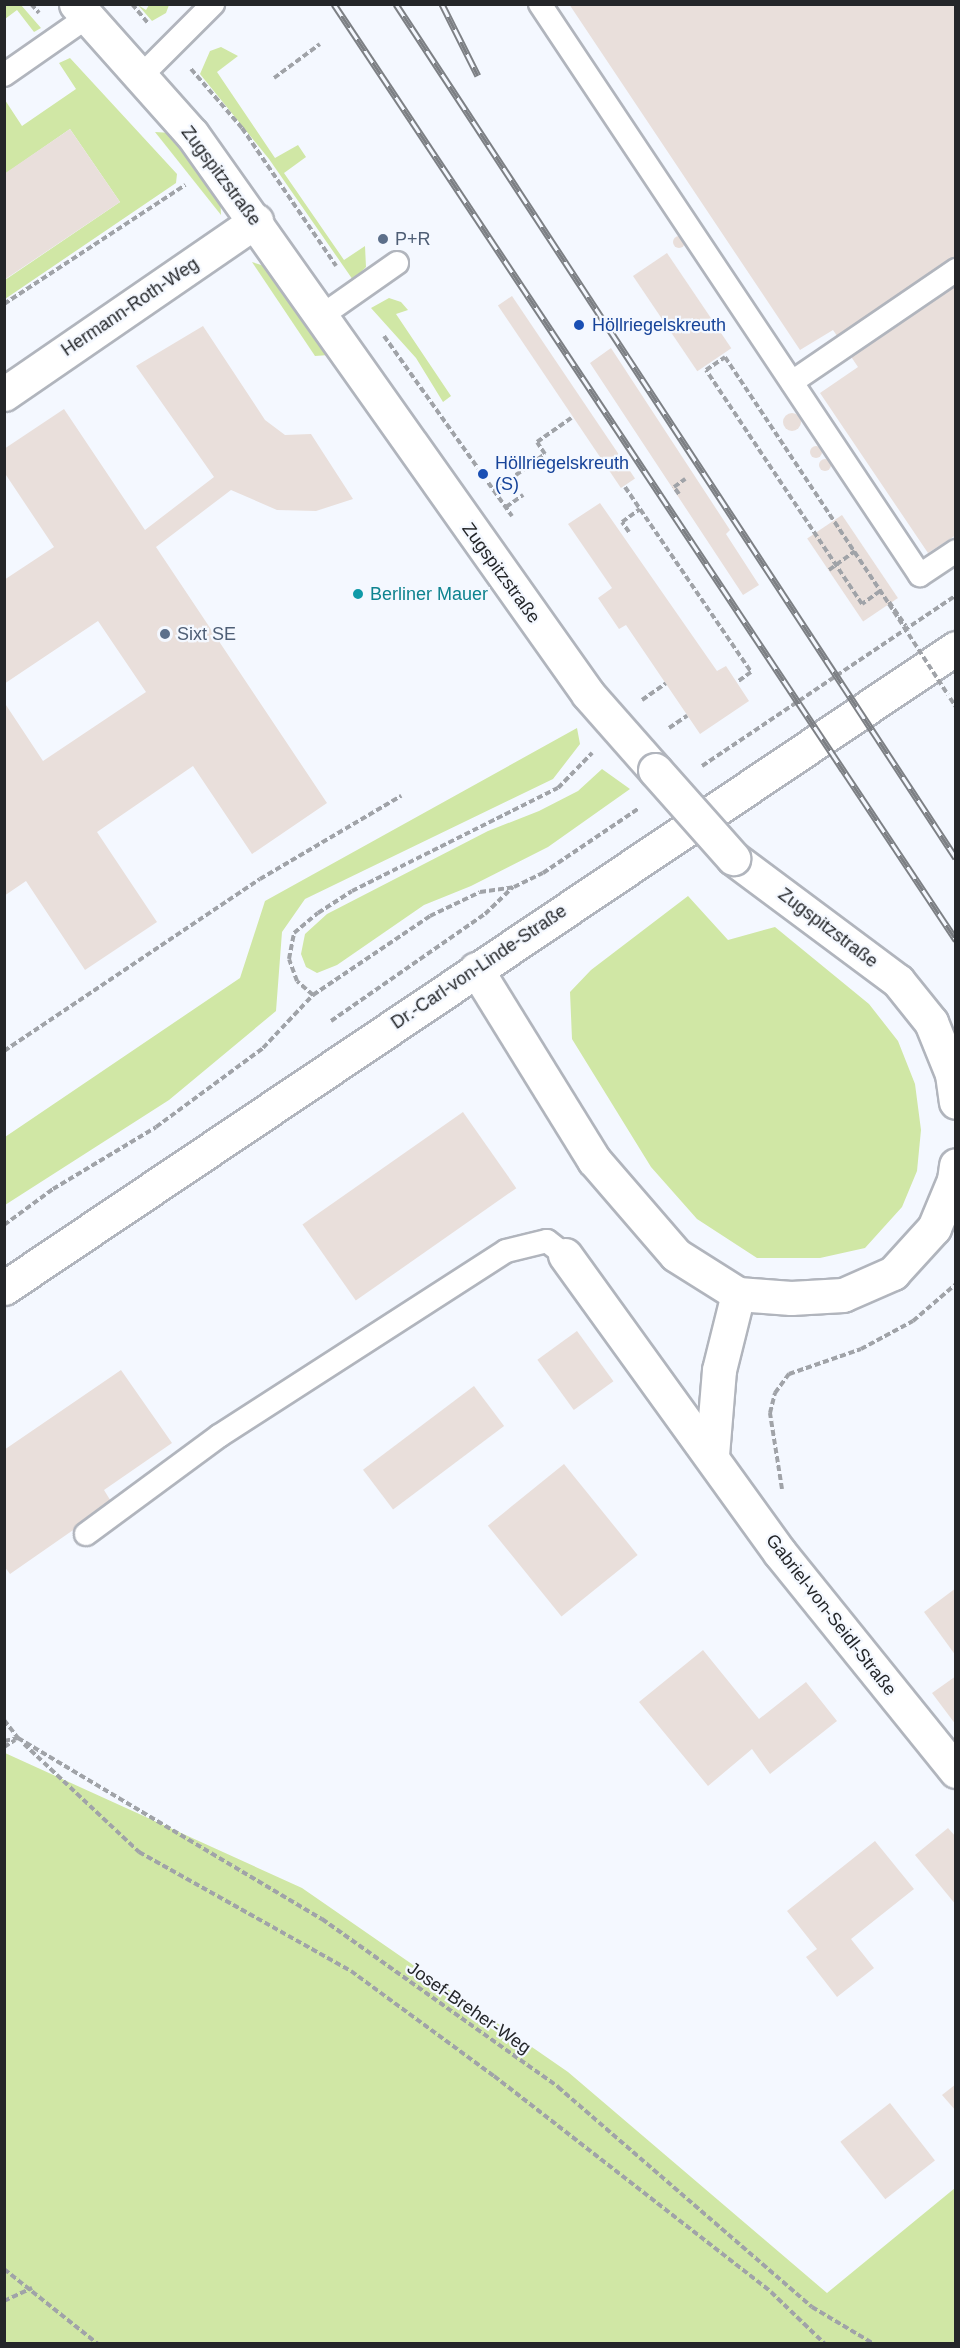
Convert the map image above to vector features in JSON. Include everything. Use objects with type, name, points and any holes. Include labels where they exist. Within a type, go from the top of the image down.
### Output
[{"type":"street","name":"Zugspitzstraße","points":[[82,10],[192,134],[256,221],[320,317],[588,694],[733,858],[898,981],[931,1022],[952,1074],[956,1102]]},
{"type":"street","name":"Hermann-Roth-Weg","points":[[4,394],[256,221]]},
{"type":"street","name":"Dr.-Carl-von-Linde-Straße","points":[[4,1288],[956,648]]},
{"type":"street","points":[[476,969],[594,1160],[676,1255],[738,1294],[791,1298],[843,1296],[893,1273],[934,1228],[954,1180],[956,1165]]},
{"type":"street","name":"Gabriel-von-Seidl-Straße","points":[[565,1255],[712,1455],[780,1553],[956,1771]]},
{"type":"street","points":[[712,1455],[719,1370],[738,1294]]},
{"type":"lane","points":[[141,76],[213,4]]},
{"type":"lane","points":[[540,4],[920,575],[956,551]]},
{"type":"lane","points":[[4,75],[82,10]]},
{"type":"lane","points":[[320,317],[397,263]]},
{"type":"lane","points":[[792,382],[956,270]]},
{"type":"lane","points":[[86,1534],[219,1436],[506,1251],[547,1241],[565,1255]]},
{"type":"path","points":[[274,78],[320,44]]},
{"type":"path","points":[[170,46],[242,128],[354,294],[502,501]]},
{"type":"path","points":[[4,304],[188,183]]},
{"type":"path","points":[[880,591],[862,603],[706,370],[724,357],[889,604],[956,707]]},
{"type":"path","points":[[494,491],[546,454],[537,442],[572,418]]},
{"type":"path","points":[[679,494],[674,487],[685,479]]},
{"type":"path","points":[[625,487],[751,672],[737,682]]},
{"type":"path","points":[[506,507],[523,495]]},
{"type":"path","points":[[629,532],[622,522],[640,509]]},
{"type":"path","points":[[829,570],[855,551],[906,626]]},
{"type":"path","points":[[700,766],[906,626],[956,595]]},
{"type":"path","points":[[313,995],[297,981],[289,959],[294,933],[318,912],[352,891],[558,788],[586,760]]},
{"type":"path","points":[[4,1051],[260,879],[401,796]]},
{"type":"path","points":[[4,1224],[53,1189],[156,1127],[254,1054],[313,995],[430,916],[480,892],[514,887],[543,873],[642,807]]},
{"type":"path","points":[[780,1553],[782,1487],[770,1413],[775,1393],[789,1374],[861,1349],[913,1321],[956,1284]]},
{"type":"path","name":"Josef-Breher-Weg","points":[[4,1720],[18,1738],[139,1852],[351,1971],[494,2076],[771,2292],[825,2343]]},
{"type":"path","points":[[4,1741],[18,1738]]},
{"type":"path","points":[[5,1747],[18,1738]]},
{"type":"path","name":"Josef-Breher-Weg","points":[[18,1738],[322,1919],[558,2087],[812,2307],[874,2343]]},
{"type":"path","points":[[4,2269],[33,2288],[98,2343]]},
{"type":"path","points":[[4,2301],[33,2288]]},
{"type":"green space","points":[[5,4],[21,5],[41,28],[34,32],[17,10],[5,19]]},
{"type":"green space","points":[[138,5],[146,10],[149,5],[169,5],[166,13],[152,21]]},
{"type":"green space","points":[[221,47],[238,56],[217,72],[275,158],[298,145],[306,157],[284,173],[344,260],[365,246],[366,267],[353,280],[269,159],[200,74],[210,51]]},
{"type":"green space","points":[[70,58],[177,174],[176,183],[5,299],[5,280],[120,202],[70,129],[5,174],[5,100],[22,126],[76,89],[59,63]]},
{"type":"green space","points":[[155,132],[172,133],[220,192],[221,215]]},
{"type":"green space","points":[[252,262],[271,268],[329,355],[315,356]]},
{"type":"green space","points":[[389,298],[401,302],[408,310],[396,314],[451,396],[443,402],[416,358],[371,308]]},
{"type":"green space","points":[[577,728],[580,744],[553,779],[305,899],[282,932],[276,1011],[169,1100],[5,1205],[5,1137],[240,978],[265,901]]},
{"type":"green space","points":[[602,769],[630,789],[548,847],[471,886],[424,905],[337,965],[317,973],[306,967],[301,954],[305,934],[327,914],[488,831],[539,811],[578,791]]},
{"type":"green space","points":[[688,896],[728,940],[775,927],[869,1004],[898,1041],[915,1084],[921,1130],[917,1171],[902,1207],[865,1248],[820,1258],[757,1258],[697,1219],[651,1167],[572,1039],[570,992],[591,970]]},
{"type":"green space","points":[[5,1753],[302,1888],[568,2072],[827,2293],[955,2188],[955,2343],[5,2343]]},
{"type":"building","points":[[569,4],[956,4],[956,535],[928,553],[820,393],[858,367],[833,330],[800,350]]},
{"type":"building","points":[[70,129],[120,202],[4,280],[4,174]]},
{"type":"building","points":[[681,236],[684,237],[684,247],[677,248],[674,247],[673,240],[674,237]]},
{"type":"building","points":[[667,253],[731,348],[697,371],[633,276]]},
{"type":"building","points":[[512,296],[635,478],[621,488],[498,306]]},
{"type":"building","points":[[203,326],[265,420],[285,435],[311,434],[353,499],[316,511],[277,510],[231,490],[156,547],[327,803],[252,854],[193,766],[97,832],[157,922],[85,970],[26,881],[4,896],[4,702],[43,761],[146,692],[98,621],[4,684],[4,580],[54,547],[4,472],[4,449],[64,409],[145,530],[214,477],[136,366]]},
{"type":"building","points":[[611,348],[730,530],[726,534],[759,585],[743,595],[590,363]]},
{"type":"building","points":[[792,413],[798,416],[801,422],[798,428],[792,431],[786,428],[783,422],[786,416]]},
{"type":"building","points":[[818,446],[821,447],[821,457],[814,458],[811,457],[810,450],[811,447]]},
{"type":"building","points":[[827,459],[830,460],[830,470],[823,471],[820,470],[819,463],[820,460]]},
{"type":"building","points":[[600,503],[717,671],[726,666],[749,701],[700,734],[626,625],[619,629],[598,598],[612,588],[568,524]]},
{"type":"building","points":[[842,515],[898,598],[863,621],[807,538]]},
{"type":"building","points":[[463,1112],[516,1188],[356,1301],[302,1224]]},
{"type":"building","points":[[577,1331],[613,1381],[574,1410],[537,1360]]},
{"type":"building","points":[[121,1370],[172,1443],[104,1490],[112,1503],[10,1574],[4,1566],[4,1450]]},
{"type":"building","points":[[474,1386],[504,1426],[393,1510],[363,1470]]},
{"type":"building","points":[[564,1464],[638,1555],[561,1617],[488,1526]]},
{"type":"building","points":[[956,1588],[956,1656],[924,1612]]},
{"type":"building","points":[[703,1650],[759,1719],[806,1682],[837,1721],[770,1774],[752,1749],[708,1786],[639,1702]]},
{"type":"building","points":[[956,1676],[956,1725],[932,1693]]},
{"type":"building","points":[[948,1828],[956,1837],[956,1905],[915,1855]]},
{"type":"building","points":[[875,1841],[914,1889],[851,1939],[874,1968],[837,1997],[806,1957],[817,1949],[787,1911]]},
{"type":"building","points":[[956,2084],[956,2111],[942,2095]]},
{"type":"building","points":[[890,2103],[935,2161],[885,2199],[840,2142]]},
{"type":"railway","points":[[334,4],[956,940]]},
{"type":"railway","points":[[396,4],[956,858]]},
{"type":"railway","points":[[442,4],[478,76]]},
{"type":"place","name":"P+R","points":[[383,239]]},
{"type":"place","name":"Höllriegelskreuth","points":[[579,325]]},
{"type":"place","name":"Höllriegelskreuth (S)","points":[[483,474]]},
{"type":"place","name":"Berliner Mauer","points":[[358,594]]},
{"type":"place","name":"Sixt SE","points":[[165,634]]}]
